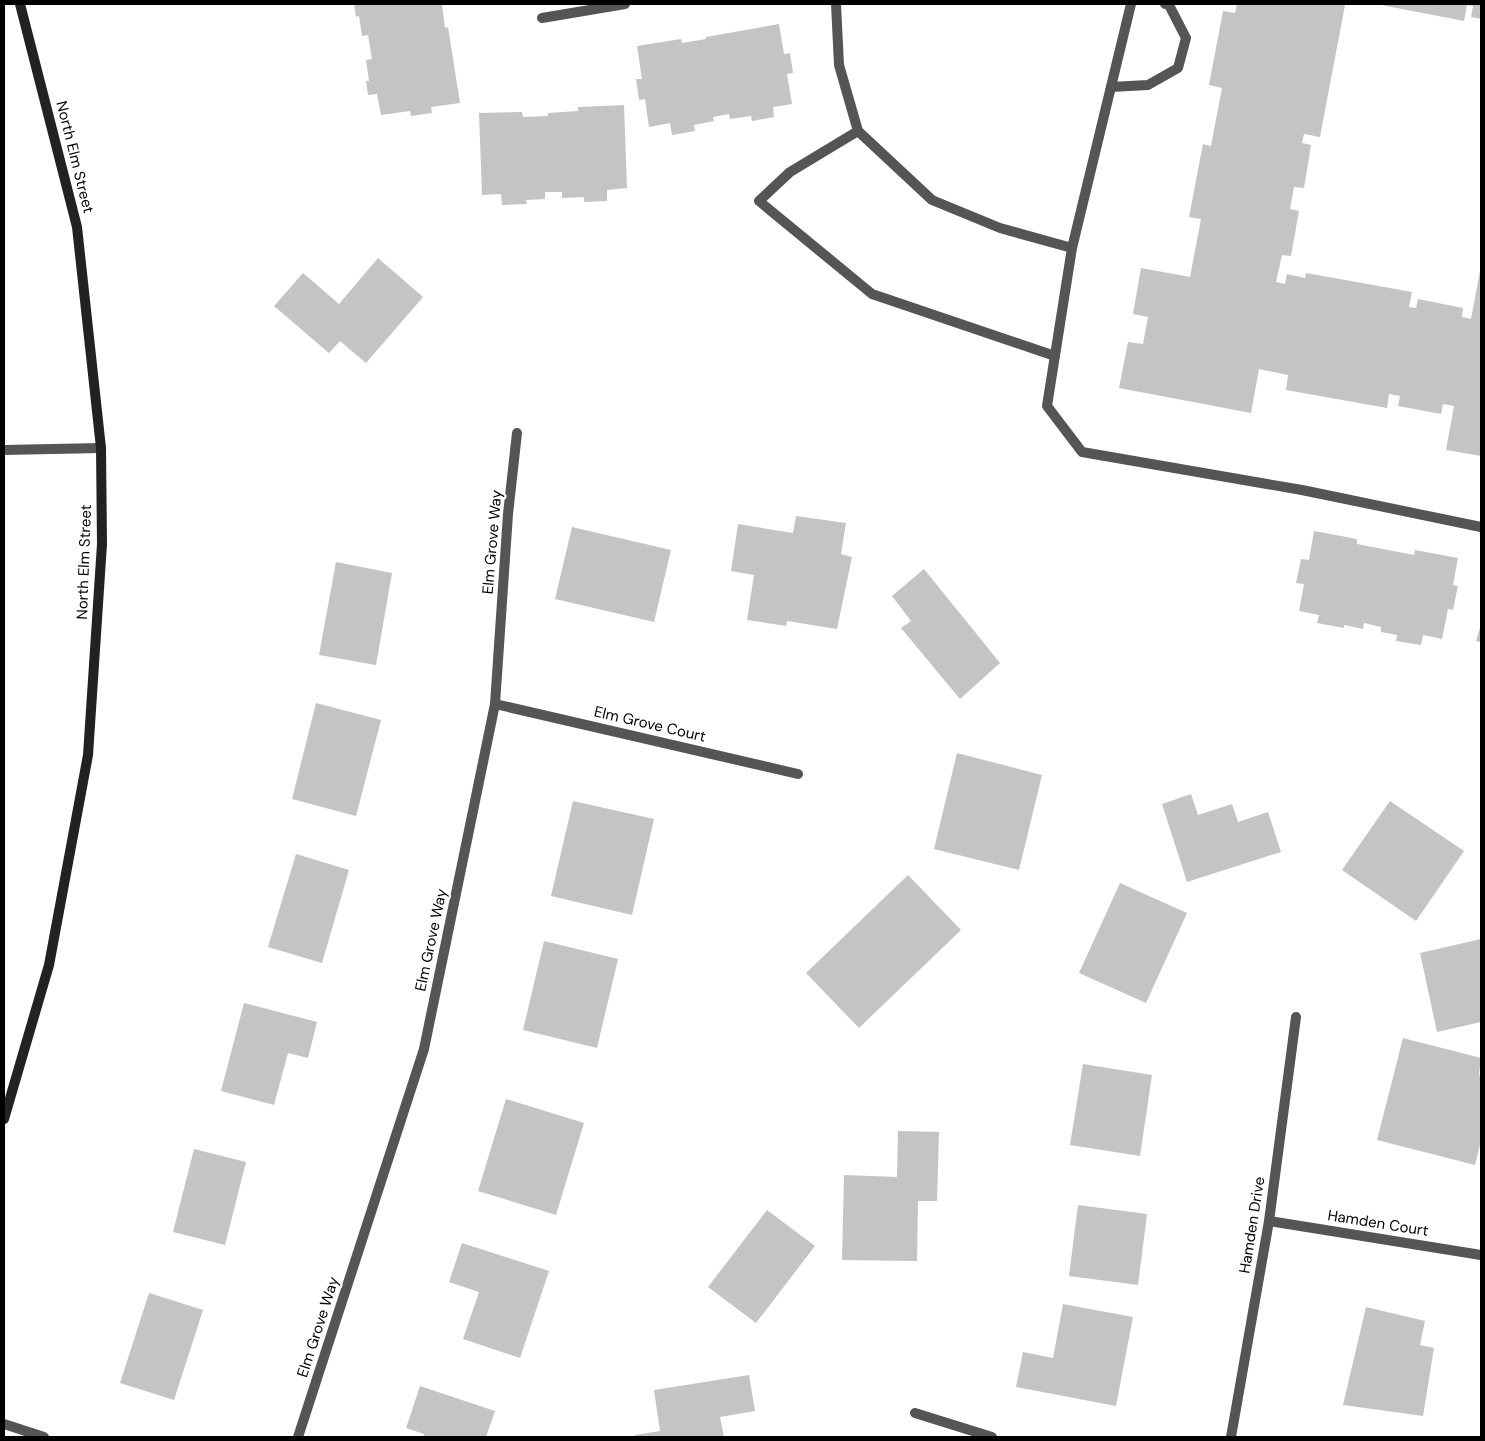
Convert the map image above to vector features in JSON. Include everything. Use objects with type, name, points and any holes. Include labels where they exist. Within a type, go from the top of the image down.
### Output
[{"type":"main road","name":"North Elm Street","points":[[4,1119],[49,965],[88,755],[102,544],[101,448],[77,227],[20,4]]},
{"type":"street","points":[[542,18],[625,4]]},
{"type":"street","points":[[836,4],[839,65],[858,131],[932,200],[1000,228],[1072,248]]},
{"type":"street","points":[[1131,4],[1072,248],[1047,406],[1082,452],[1302,490],[1481,527]]},
{"type":"street","points":[[1111,87],[1148,85],[1178,68],[1186,38],[1169,5],[1165,4]]},
{"type":"street","points":[[858,131],[790,172],[759,201],[872,294],[1055,356]]},
{"type":"street","name":"Elm Grove Way","points":[[298,1437],[424,1049],[495,704],[508,514],[517,433]]},
{"type":"street","points":[[4,450],[101,448]]},
{"type":"street","name":"Elm Grove Court","points":[[495,704],[798,774]]},
{"type":"street","name":"Hamden Drive","points":[[1230,1437],[1269,1221],[1296,1017]]},
{"type":"street","name":"Hamden Court","points":[[1269,1221],[1481,1255]]},
{"type":"street","points":[[915,1413],[992,1437]]},
{"type":"street","points":[[4,1424],[44,1437]]},
{"type":"building","points":[[354,4],[442,4],[445,28],[448,27],[460,103],[431,107],[432,113],[411,116],[410,111],[381,115],[377,94],[368,95],[366,81],[369,81],[366,60],[372,59],[368,35],[362,36],[359,16],[356,17]]},
{"type":"building","points":[[1237,4],[1345,5],[1320,137],[1304,134],[1302,143],[1311,145],[1304,188],[1294,187],[1290,209],[1299,211],[1291,256],[1282,255],[1276,282],[1285,284],[1287,274],[1305,278],[1306,273],[1412,292],[1409,307],[1416,308],[1418,299],[1463,308],[1462,317],[1471,319],[1481,266],[1481,456],[1446,450],[1454,406],[1443,404],[1441,414],[1398,406],[1400,396],[1389,394],[1387,408],[1286,390],[1288,375],[1259,369],[1251,413],[1119,388],[1128,342],[1143,344],[1148,317],[1133,314],[1141,268],[1190,277],[1201,219],[1189,217],[1203,144],[1211,146],[1222,88],[1209,85],[1223,11],[1235,13]]},
{"type":"building","points":[[1376,4],[1481,4],[1481,19],[1471,17],[1473,6],[1467,5],[1464,21]]},
{"type":"building","points":[[779,24],[784,54],[790,53],[793,73],[787,74],[792,104],[773,107],[774,117],[752,121],[751,116],[730,119],[729,114],[713,117],[714,121],[694,125],[695,131],[672,135],[670,123],[649,127],[645,99],[639,100],[636,79],[642,79],[637,46],[681,39],[682,43]]},
{"type":"building","points":[[624,105],[627,188],[607,190],[607,201],[584,202],[584,197],[562,198],[562,192],[545,192],[545,199],[526,200],[527,204],[502,205],[501,194],[482,195],[479,113],[522,112],[523,117],[548,116],[548,113],[578,111],[578,107]]},
{"type":"building","points":[[378,258],[423,297],[366,363],[340,341],[329,353],[274,306],[303,273],[339,304]]},
{"type":"building","points":[[796,516],[846,523],[841,554],[852,557],[837,629],[787,621],[786,626],[747,620],[754,575],[731,571],[738,524],[793,533]]},
{"type":"building","points":[[572,527],[671,550],[654,622],[555,599]]},
{"type":"building","points":[[1314,531],[1357,539],[1357,544],[1414,555],[1415,550],[1458,558],[1453,585],[1458,586],[1453,610],[1448,609],[1442,639],[1423,635],[1421,645],[1396,641],[1397,635],[1381,632],[1381,627],[1364,623],[1363,629],[1344,625],[1344,628],[1317,623],[1319,615],[1299,611],[1304,584],[1296,583],[1301,559],[1309,560]]},
{"type":"building","points":[[336,562],[392,573],[376,665],[319,655]]},
{"type":"building","points":[[924,569],[1000,663],[960,699],[901,628],[911,621],[892,596]]},
{"type":"building","points":[[1481,624],[1481,642],[1476,641]]},
{"type":"building","points":[[316,703],[381,720],[356,816],[292,799]]},
{"type":"building","points":[[957,753],[1042,775],[1019,870],[934,849]]},
{"type":"building","points":[[1191,794],[1198,815],[1232,804],[1238,822],[1268,812],[1281,852],[1187,882],[1162,804]]},
{"type":"building","points":[[573,801],[654,819],[632,915],[551,896]]},
{"type":"building","points":[[1390,801],[1464,851],[1416,921],[1342,870]]},
{"type":"building","points":[[296,854],[349,870],[322,963],[268,947]]},
{"type":"building","points":[[908,875],[961,930],[859,1028],[806,973]]},
{"type":"building","points":[[1120,883],[1187,913],[1146,1003],[1079,973]]},
{"type":"building","points":[[1481,939],[1481,1022],[1437,1032],[1420,953]]},
{"type":"building","points":[[544,941],[618,959],[597,1048],[523,1030]]},
{"type":"building","points":[[244,1003],[317,1022],[308,1058],[288,1053],[274,1105],[221,1091]]},
{"type":"building","points":[[1403,1038],[1481,1058],[1479,1075],[1481,1076],[1481,1141],[1475,1165],[1377,1140]]},
{"type":"building","points":[[1083,1064],[1152,1075],[1140,1156],[1070,1145]]},
{"type":"building","points":[[506,1099],[584,1123],[556,1215],[478,1191]]},
{"type":"building","points":[[898,1131],[939,1132],[937,1201],[918,1201],[917,1261],[842,1260],[844,1175],[897,1177]]},
{"type":"building","points":[[194,1149],[246,1162],[225,1245],[173,1232]]},
{"type":"building","points":[[1078,1205],[1147,1214],[1138,1285],[1069,1276]]},
{"type":"building","points":[[767,1210],[815,1246],[756,1323],[708,1287]]},
{"type":"building","points":[[462,1243],[549,1271],[520,1358],[463,1339],[479,1292],[449,1282]]},
{"type":"building","points":[[149,1293],[203,1310],[174,1400],[120,1383]]},
{"type":"building","points":[[1063,1304],[1133,1317],[1116,1406],[1016,1387],[1023,1352],[1053,1358]]},
{"type":"building","points":[[1366,1307],[1425,1321],[1420,1345],[1434,1348],[1423,1416],[1343,1405]]},
{"type":"building","points":[[749,1375],[755,1411],[720,1417],[724,1437],[635,1437],[635,1435],[660,1431],[654,1390]]},
{"type":"building","points":[[420,1386],[495,1411],[486,1437],[423,1437],[424,1434],[406,1428]]}]
